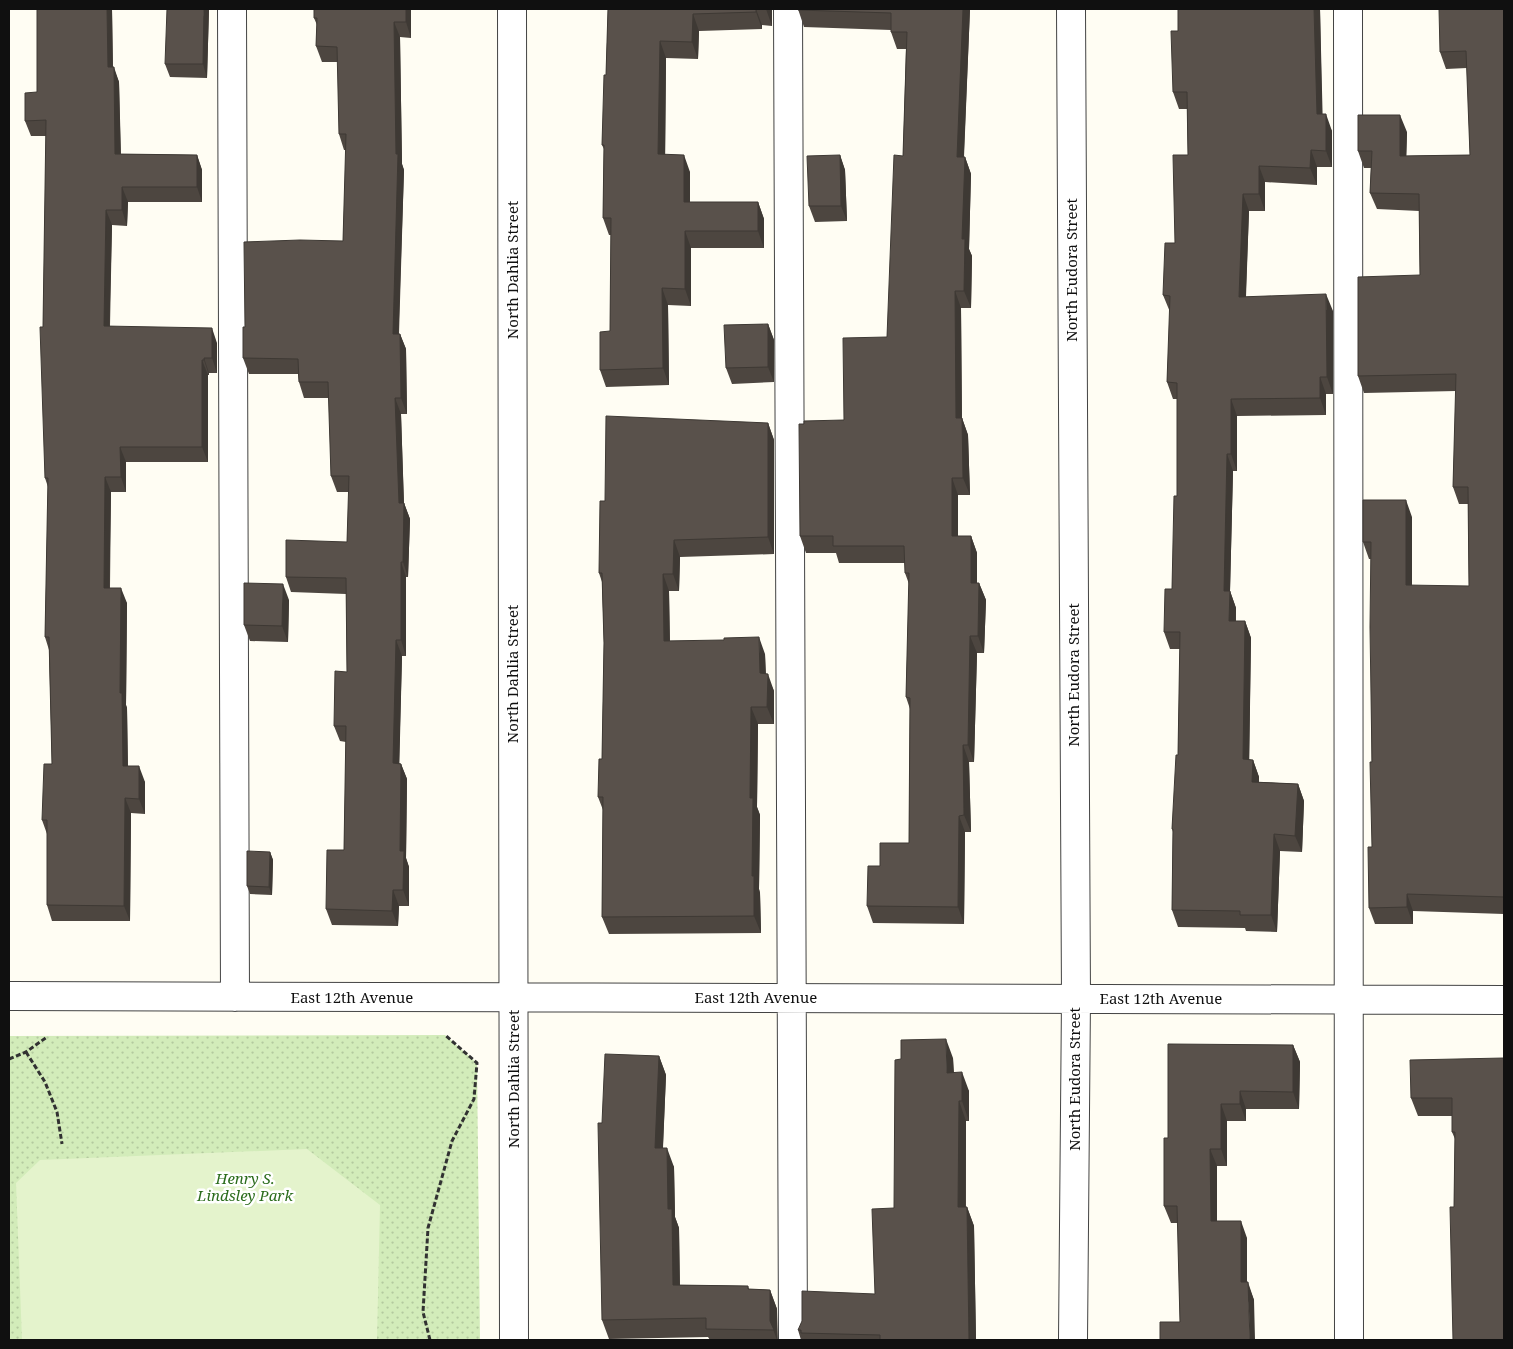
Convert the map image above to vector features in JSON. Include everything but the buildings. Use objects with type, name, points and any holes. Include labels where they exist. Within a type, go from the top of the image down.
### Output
[{"type":"street","points":[[232,9],[235,997]]},
{"type":"street","name":"North Dahlia Street","points":[[512,9],[514,1340]]},
{"type":"street","points":[[788,9],[792,1340]]},
{"type":"street","name":"North Eudora Street","points":[[1071,9],[1076,998],[1073,1340]]},
{"type":"street","points":[[1348,9],[1349,1340]]},
{"type":"street","name":"East 12th Avenue","points":[[9,996],[1504,1000]]},
{"type":"path","points":[[430,1340],[423,1312],[428,1228],[452,1141],[474,1099],[478,1063],[445,1035]]},
{"type":"path","points":[[9,1059],[26,1052],[47,1037]]},
{"type":"path","points":[[26,1052],[45,1082],[57,1112],[62,1144]]},
{"type":"green space","name":"Henry S. Lindsley Park","points":[[445,1035],[477,1063],[480,1340],[9,1340],[9,1036]]},
{"type":"green space","points":[[307,1149],[380,1205],[377,1340],[22,1340],[16,1183],[40,1160]]}]
